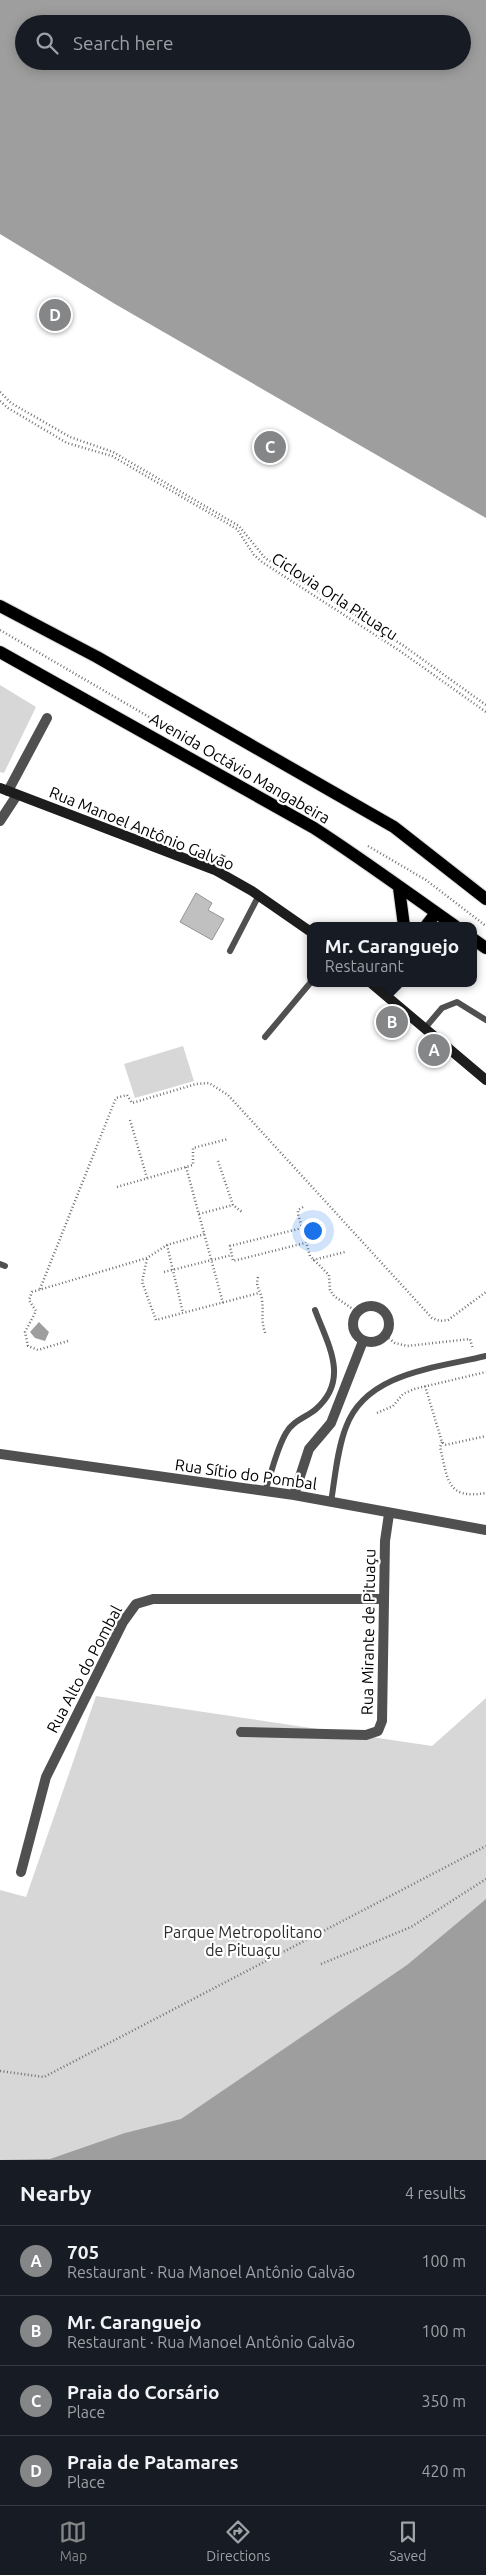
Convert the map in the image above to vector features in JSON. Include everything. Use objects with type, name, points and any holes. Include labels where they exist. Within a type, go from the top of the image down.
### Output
[{"type":"main road","name":"Avenida Octávio Mangabeira","points":[[0,606],[97,657],[394,827],[486,898]]},
{"type":"main road","name":"Avenida Octávio Mangabeira","points":[[0,652],[314,828],[449,922]]},
{"type":"main road","points":[[399,888],[403,922]]},
{"type":"main road","points":[[429,922],[436,913]]},
{"type":"street","points":[[0,821],[8,792],[47,718]]},
{"type":"street","name":"Rua Manoel Antônio Galvão","points":[[8,792],[207,867],[259,895],[307,929]]},
{"type":"street","points":[[376,987],[486,1080]]},
{"type":"street","points":[[372,1305],[380,1307],[386,1313],[390,1329],[386,1336],[371,1343],[356,1335],[353,1319],[357,1312],[364,1307],[372,1305]]},
{"type":"street","points":[[294,1494],[309,1449],[330,1423],[363,1340]]},
{"type":"street","name":"Rua Sítio do Pombal","points":[[0,1454],[294,1494],[389,1514],[486,1530]]},
{"type":"street","name":"Rua Mirante de Pituaçu","points":[[241,1732],[366,1736],[378,1731],[382,1721],[385,1541],[389,1514]]},
{"type":"street","name":"Rua Alto do Pombal","points":[[21,1872],[46,1777],[123,1622],[136,1604],[153,1599],[384,1599]]},
{"type":"lane","points":[[230,951],[259,895]]},
{"type":"lane","points":[[266,1037],[307,987]]},
{"type":"lane","points":[[425,1028],[442,1008],[457,1002],[486,1020]]},
{"type":"lane","points":[[265,1491],[286,1432],[317,1408],[334,1382],[336,1374],[333,1358],[315,1310]]},
{"type":"lane","points":[[331,1502],[345,1428],[357,1407],[369,1394],[407,1375],[486,1356]]},
{"type":"path","points":[[0,392],[11,403],[70,437],[113,452],[239,526],[265,558],[404,646],[486,705]]},
{"type":"path","name":"Ciclovia Orla Pituaçu","points":[[0,401],[8,408],[77,448],[112,456],[237,529],[254,555],[262,562],[400,651],[486,712]]},
{"type":"path","points":[[40,1289],[116,1098],[127,1095],[132,1102],[140,1101],[196,1084],[209,1083],[228,1096],[432,1318],[440,1321],[448,1320],[486,1292]]},
{"type":"path","points":[[130,1120],[147,1178]]},
{"type":"path","points":[[116,1187],[186,1167],[194,1163],[191,1153],[193,1148],[228,1139]]},
{"type":"path","points":[[218,1161],[233,1205],[242,1212]]},
{"type":"path","points":[[186,1167],[223,1303]]},
{"type":"path","points":[[199,1214],[233,1205]]},
{"type":"path","points":[[303,1207],[298,1213],[305,1243],[313,1260],[329,1274],[330,1290],[334,1296],[357,1312]]},
{"type":"path","points":[[302,1228],[230,1246],[233,1261],[305,1243]]},
{"type":"path","points":[[68,1341],[38,1350],[28,1346],[25,1332],[36,1311],[29,1297],[32,1292],[147,1258],[167,1245],[205,1234]]},
{"type":"path","points":[[167,1245],[183,1313]]},
{"type":"path","points":[[313,1260],[344,1252]]},
{"type":"path","points":[[164,1272],[232,1255]]},
{"type":"path","points":[[147,1258],[142,1282],[154,1318],[158,1320],[259,1293]]},
{"type":"path","points":[[258,1277],[256,1283],[262,1302],[261,1321],[266,1335]]},
{"type":"path","points":[[386,1336],[395,1343],[407,1346],[470,1339],[480,1373]]},
{"type":"path","points":[[377,1413],[393,1406],[408,1391],[486,1372]]},
{"type":"path","points":[[426,1386],[442,1442],[440,1447],[453,1489],[460,1495],[469,1496],[486,1493]]},
{"type":"path","points":[[442,1442],[450,1445],[486,1436]]},
{"type":"path","points":[[0,2071],[44,2077],[486,1846]]},
{"type":"path","points":[[321,1964],[411,1927],[486,1879]]},
{"type":"green space","points":[[0,685],[36,707],[4,773],[0,772]]},
{"type":"green space","points":[[183,1046],[194,1081],[135,1098],[124,1064]]},
{"type":"green space","name":"Parque Metropolitano de Pituaçu","points":[[96,1696],[432,1746],[486,1698],[486,2160],[0,2160],[0,1890],[26,1897]]},
{"type":"shaded area","points":[[0,0],[486,0],[486,518],[115,304],[0,234]]},
{"type":"shaded area","points":[[39,1322],[49,1332],[45,1341],[35,1338],[30,1332]]},
{"type":"shaded area","points":[[486,1899],[486,2160],[0,2160],[50,2159],[125,2133],[181,2119],[407,1965]]},
{"type":"building","points":[[196,893],[212,903],[208,910],[224,919],[212,940],[180,922]]},
{"type":"place","name":"Praia de Patamares","points":[[55,315]]},
{"type":"place","name":"Praia do Corsário","points":[[270,447]]},
{"type":"place","name":"Mr. Caranguejo","points":[[392,1022]]},
{"type":"place","name":"705","points":[[434,1050]]}]
